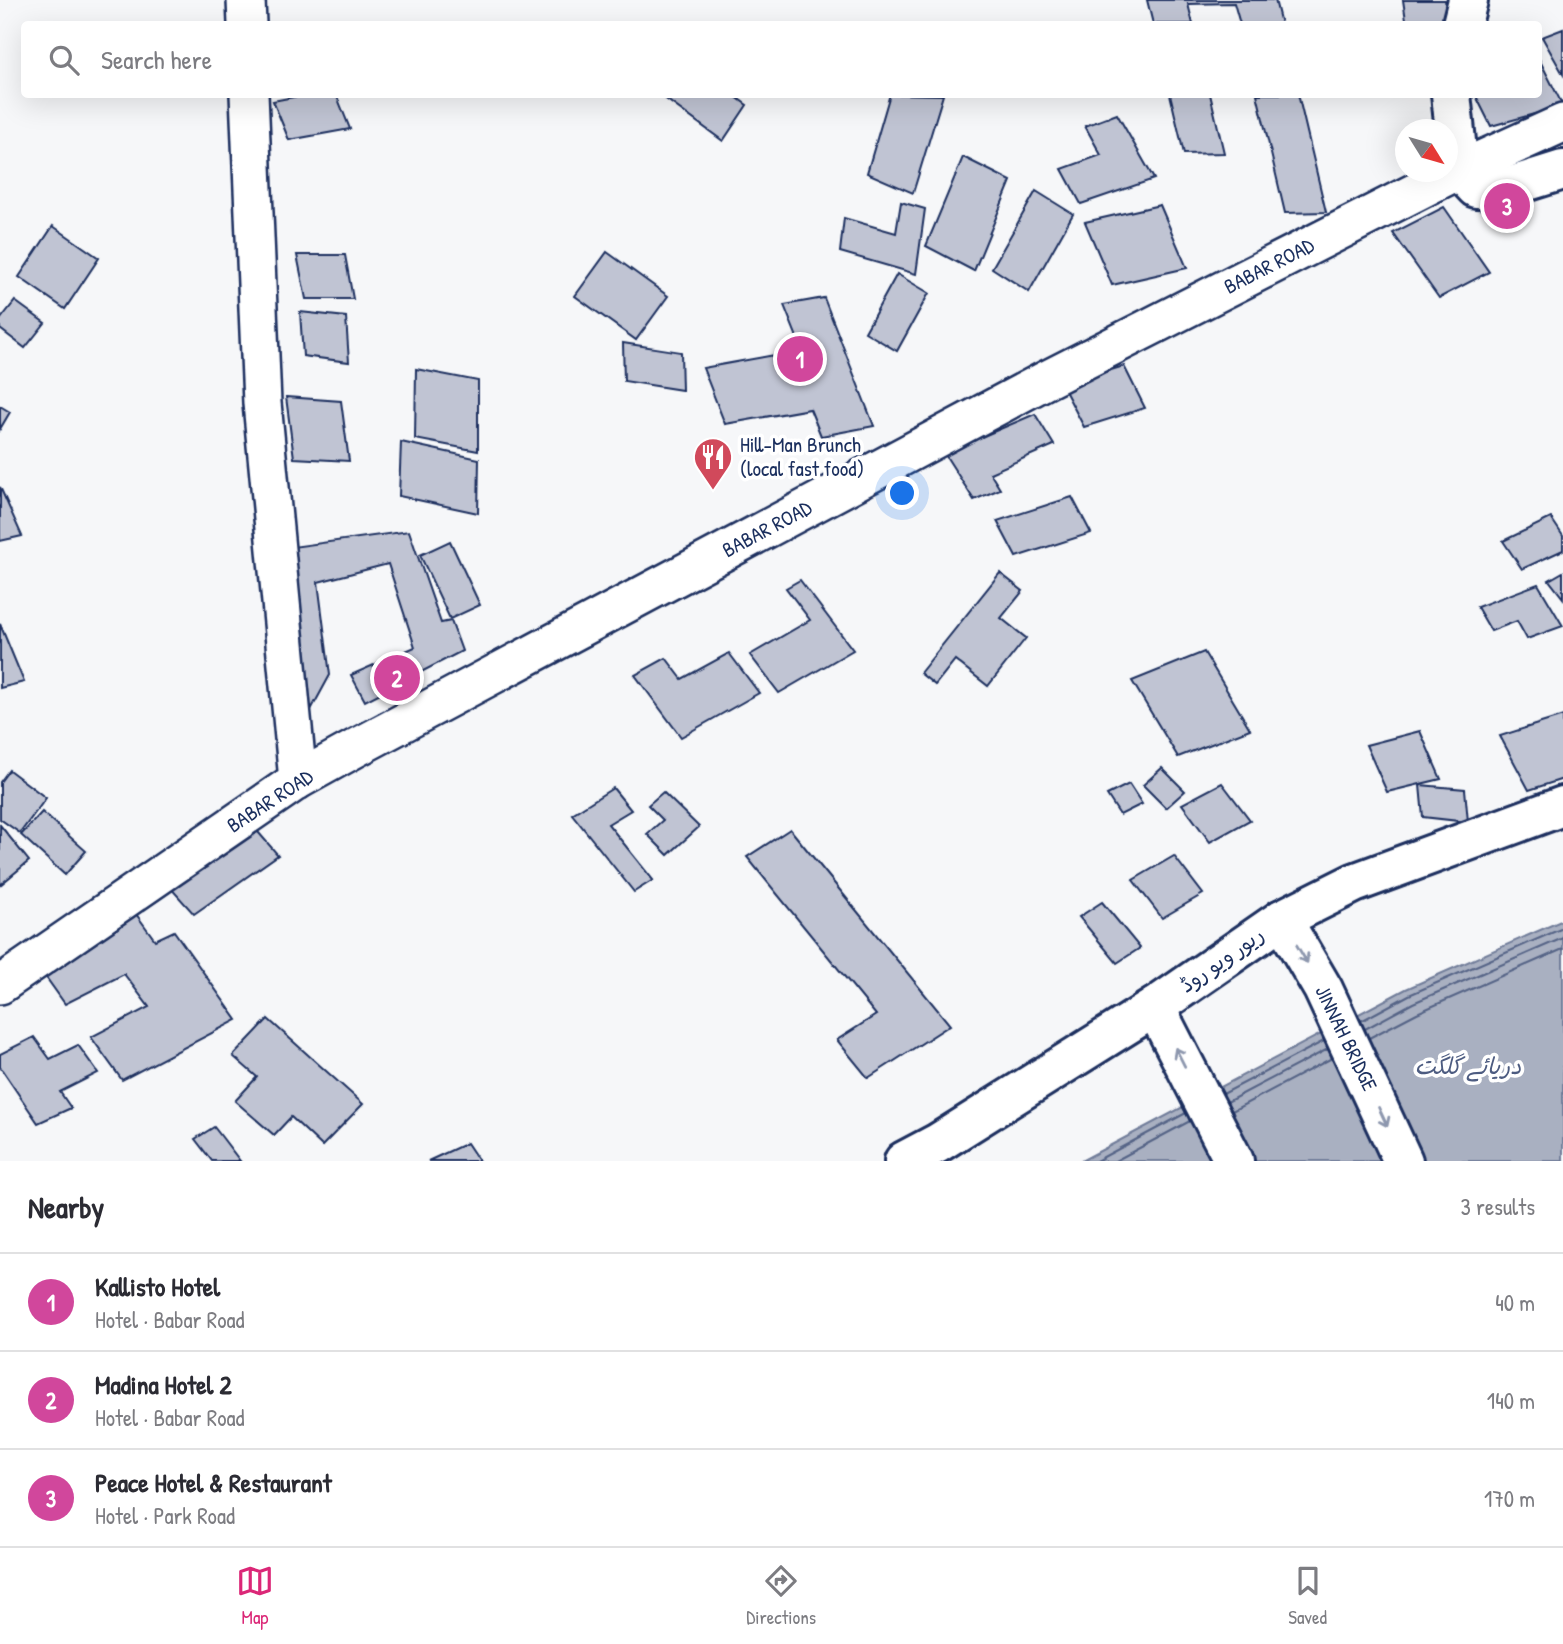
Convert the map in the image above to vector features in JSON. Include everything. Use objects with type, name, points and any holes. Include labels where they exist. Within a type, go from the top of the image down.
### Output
[{"type":"main road","points":[[1463,21],[1468,0]]},
{"type":"main road","points":[[1451,98],[1459,170],[1476,188],[1502,189],[1563,170]]},
{"type":"main road","name":"ریور ویو روڈ","points":[[904,1161],[1155,1007],[1282,919],[1353,883],[1563,806]]},
{"type":"main road","name":"JINNAH BRIDGE","points":[[1282,919],[1323,989],[1404,1161]]},
{"type":"main road","points":[[1155,1007],[1234,1161]]},
{"type":"street","points":[[246,0],[247,21]]},
{"type":"street","points":[[249,98],[262,403],[298,780]]},
{"type":"street","name":"BABAR ROAD","points":[[0,985],[298,780],[1046,380],[1459,170],[1563,123]]},
{"type":"water","name":"دریائے گلگت","points":[[1563,920],[1563,1161],[1081,1161],[1406,989]]},
{"type":"building","points":[[1147,0],[1275,0],[1280,21],[1239,21],[1234,3],[1188,4],[1192,21],[1152,21]]},
{"type":"building","points":[[1403,0],[1445,0],[1449,21],[1406,20]]},
{"type":"building","points":[[1563,29],[1563,74],[1542,37]]},
{"type":"building","points":[[1542,65],[1563,106],[1491,126],[1477,98],[1542,98]]},
{"type":"building","points":[[288,98],[338,98],[350,129],[289,140],[273,101]]},
{"type":"building","points":[[664,98],[737,98],[747,105],[723,141]]},
{"type":"building","points":[[889,98],[942,98],[913,193],[867,173]]},
{"type":"building","points":[[1171,98],[1211,98],[1224,153],[1184,154]]},
{"type":"building","points":[[1258,98],[1299,98],[1326,212],[1285,213]]},
{"type":"building","points":[[1117,114],[1154,179],[1081,204],[1062,169],[1101,155],[1085,126]]},
{"type":"building","points":[[963,157],[1011,181],[974,271],[926,246]]},
{"type":"building","points":[[1036,191],[1073,214],[1029,292],[992,268]]},
{"type":"building","points":[[901,202],[925,209],[916,274],[840,252],[844,218],[896,233]]},
{"type":"building","points":[[1160,205],[1187,268],[1112,285],[1085,222]]},
{"type":"building","points":[[1444,207],[1489,272],[1439,298],[1393,233]]},
{"type":"building","points":[[53,226],[99,258],[65,309],[19,277]]},
{"type":"building","points":[[607,252],[668,296],[636,340],[575,296]]},
{"type":"building","points":[[297,255],[345,255],[353,299],[306,299]]},
{"type":"building","points":[[897,274],[929,293],[897,351],[865,332]]},
{"type":"building","points":[[824,298],[874,426],[821,436],[810,409],[725,424],[703,368],[802,350],[784,305]]},
{"type":"building","points":[[15,301],[45,323],[25,348],[0,329],[0,320]]},
{"type":"building","points":[[300,312],[346,317],[349,362],[303,356]]},
{"type":"building","points":[[623,343],[681,352],[682,390],[624,381]]},
{"type":"building","points":[[1124,366],[1145,408],[1084,427],[1062,385]]},
{"type":"building","points":[[416,369],[478,381],[478,451],[415,439]]},
{"type":"building","points":[[286,397],[341,401],[349,461],[294,458]]},
{"type":"building","points":[[0,406],[10,412],[0,429]]},
{"type":"building","points":[[1035,414],[1054,445],[990,473],[1000,489],[974,500],[944,453]]},
{"type":"building","points":[[401,442],[479,459],[478,513],[399,496]]},
{"type":"building","points":[[0,487],[22,536],[0,541]]},
{"type":"building","points":[[1072,497],[1091,533],[1016,557],[997,521]]},
{"type":"building","points":[[1551,518],[1563,536],[1563,550],[1522,569],[1503,541]]},
{"type":"building","points":[[409,531],[441,623],[451,621],[462,651],[365,701],[351,675],[415,647],[388,564],[318,582],[330,675],[305,721],[292,547]]},
{"type":"building","points":[[450,541],[480,605],[450,619],[420,555]]},
{"type":"building","points":[[1563,572],[1563,598],[1549,580]]},
{"type":"building","points":[[1000,573],[1023,591],[1001,618],[1026,638],[988,686],[955,660],[935,685],[920,673]]},
{"type":"building","points":[[800,580],[853,650],[779,693],[750,655],[810,620],[786,588]]},
{"type":"building","points":[[1538,584],[1563,626],[1527,639],[1517,621],[1491,631],[1477,607]]},
{"type":"building","points":[[0,624],[24,682],[0,688]]},
{"type":"building","points":[[1204,652],[1250,729],[1178,757],[1132,681]]},
{"type":"building","points":[[729,653],[759,693],[681,737],[635,675],[666,658],[682,679]]},
{"type":"building","points":[[1563,716],[1563,779],[1529,790],[1500,736]]},
{"type":"building","points":[[1420,731],[1441,779],[1387,792],[1366,745]]},
{"type":"building","points":[[1162,768],[1185,791],[1166,808],[1143,785]]},
{"type":"building","points":[[9,770],[46,798],[20,833],[0,819],[0,782]]},
{"type":"building","points":[[1222,783],[1250,820],[1210,842],[1182,804]]},
{"type":"building","points":[[1129,784],[1142,804],[1120,815],[1107,795]]},
{"type":"building","points":[[1420,785],[1465,789],[1468,822],[1423,817]]},
{"type":"building","points":[[613,788],[631,810],[608,824],[653,880],[634,892],[572,814]]},
{"type":"building","points":[[663,792],[699,827],[668,855],[647,834],[663,820],[648,805]]},
{"type":"building","points":[[42,812],[86,851],[65,875],[21,835]]},
{"type":"building","points":[[0,825],[29,861],[0,885]]},
{"type":"building","points":[[252,825],[278,855],[194,914],[168,885]]},
{"type":"building","points":[[790,829],[950,1025],[868,1078],[837,1040],[876,1015],[747,857]]},
{"type":"building","points":[[1174,856],[1203,894],[1162,918],[1133,880]]},
{"type":"building","points":[[1102,902],[1140,948],[1117,963],[1079,917]]},
{"type":"building","points":[[136,914],[155,940],[174,931],[237,1020],[122,1080],[91,1037],[149,1007],[124,974],[65,1004],[38,966]]},
{"type":"building","points":[[268,1019],[363,1104],[322,1146],[291,1117],[274,1135],[235,1101],[257,1077],[233,1056]]},
{"type":"building","points":[[34,1037],[50,1059],[78,1045],[98,1073],[60,1092],[71,1108],[38,1123],[0,1067],[0,1054]]},
{"type":"building","points":[[214,1127],[240,1161],[212,1161],[195,1139]]},
{"type":"building","points":[[467,1143],[479,1161],[428,1161]]},
{"type":"place","name":"Peace Hotel & Restaurant","points":[[1507,206]]},
{"type":"place","name":"Kallisto Hotel","points":[[800,359]]},
{"type":"place","name":"Hill-Man Brunch (local fast food)","points":[[713,491]]},
{"type":"place","name":"Madina Hotel 2","points":[[397,678]]}]
